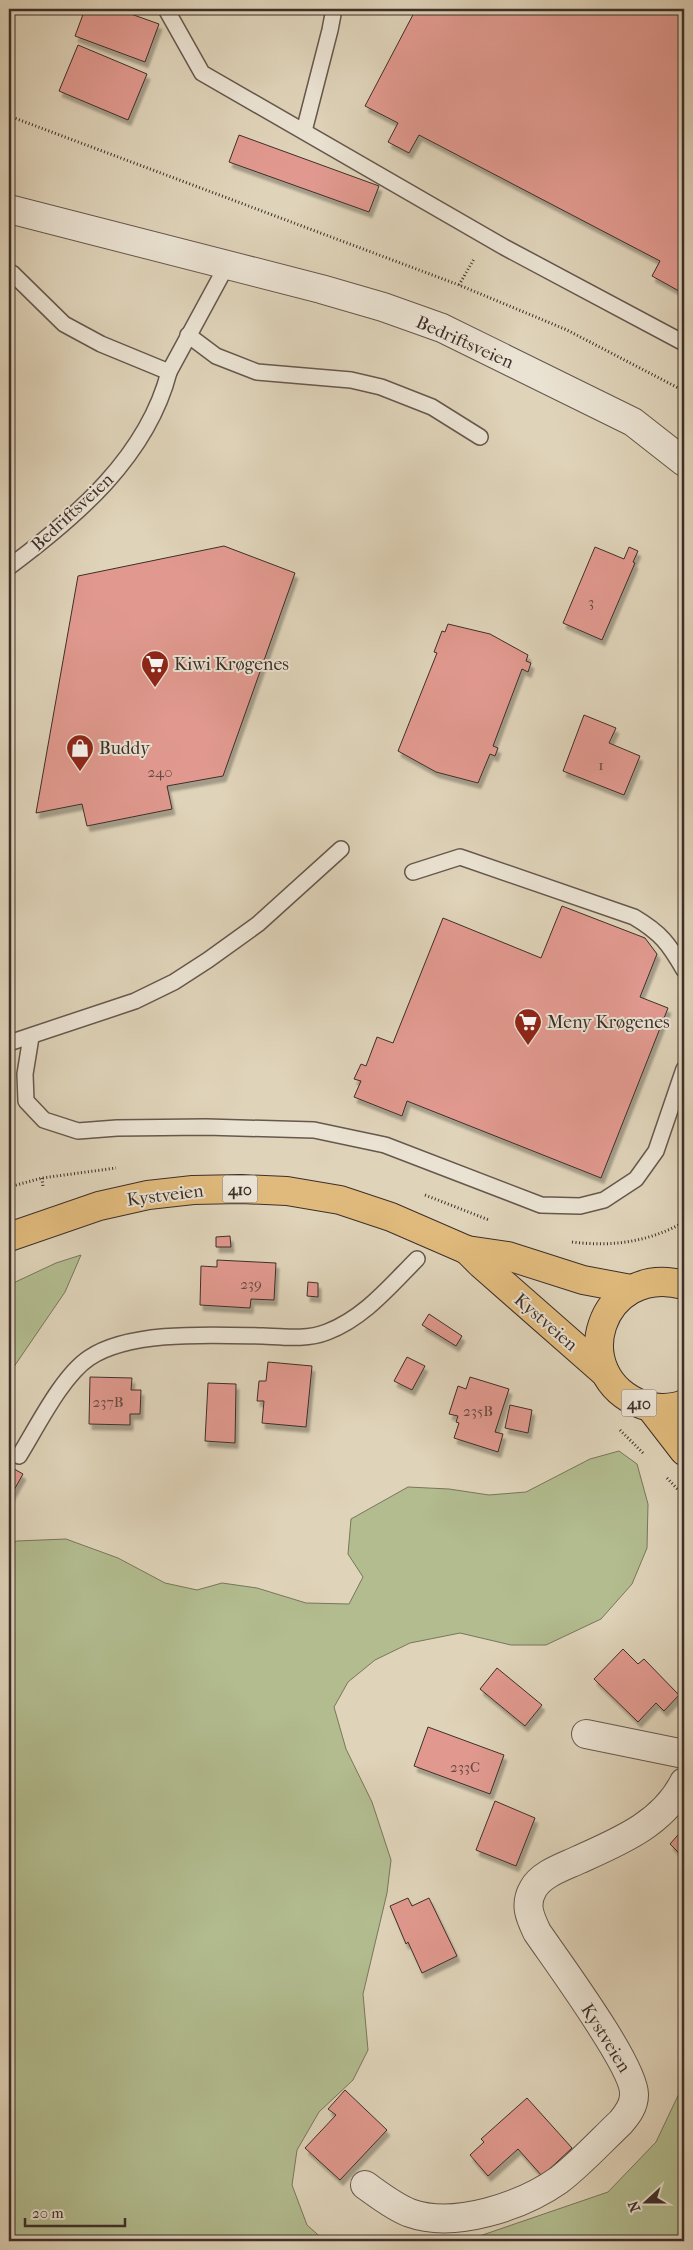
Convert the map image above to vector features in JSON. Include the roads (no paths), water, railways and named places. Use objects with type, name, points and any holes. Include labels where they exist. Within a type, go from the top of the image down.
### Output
[{"type":"main road","name":"Kystveien","points":[[9,1237],[98,1206],[148,1195],[193,1190],[241,1189],[287,1191],[340,1200],[391,1217],[467,1250],[508,1256],[583,1280],[631,1289]]},
{"type":"main road","name":"Kystveien","points":[[467,1250],[604,1372]]},
{"type":"main road","name":"410","points":[[678,1278],[642,1284],[631,1289],[615,1301],[605,1316],[599,1335],[599,1354],[604,1372],[616,1388],[631,1400],[650,1407],[666,1408],[684,1404]]},
{"type":"main road","name":"410","points":[[650,1407],[684,1451]]},
{"type":"street","name":"Bedriftsveien","points":[[9,208],[382,306],[442,328],[633,422],[684,462]]},
{"type":"street","points":[[586,1734],[684,1754]]},
{"type":"street","name":"Kystveien","points":[[365,2185],[393,2205],[411,2213],[432,2218],[458,2218],[493,2211],[519,2202],[560,2179],[630,2112],[634,2095],[632,2082],[621,2058],[538,1932],[528,1913],[529,1900],[534,1887],[557,1870],[614,1844],[646,1826],[663,1812],[684,1782]]},
{"type":"lane","points":[[166,9],[202,72],[504,247],[684,343]]},
{"type":"lane","points":[[304,131],[334,9]]},
{"type":"lane","name":"Bedriftsveien","points":[[9,567],[49,537],[99,491],[136,446],[162,397],[169,372],[227,265]]},
{"type":"lane","points":[[12,273],[64,324],[101,344],[169,372]]},
{"type":"lane","points":[[188,335],[216,356],[257,372],[351,380],[381,387],[432,407],[480,437]]},
{"type":"lane","points":[[9,1043],[135,1001],[174,982],[258,924],[341,849]]},
{"type":"lane","points":[[413,872],[460,857],[634,917],[656,930],[672,949],[684,970]]},
{"type":"lane","points":[[31,1037],[25,1074],[26,1101],[44,1120],[78,1131],[117,1128],[206,1127],[314,1130],[385,1146],[541,1205],[580,1206],[604,1200],[636,1179],[656,1151],[684,1069]]},
{"type":"lane","points":[[19,1456],[70,1375],[89,1358],[117,1345],[167,1337],[214,1335],[295,1337],[326,1333],[359,1316],[417,1259]]},
{"type":"place","name":"Kiwi Krøgenes","points":[[155,688]]},
{"type":"place","name":"Buddy","points":[[80,772]]},
{"type":"place","name":"Meny Krøgenes","points":[[528,1046]]}]
